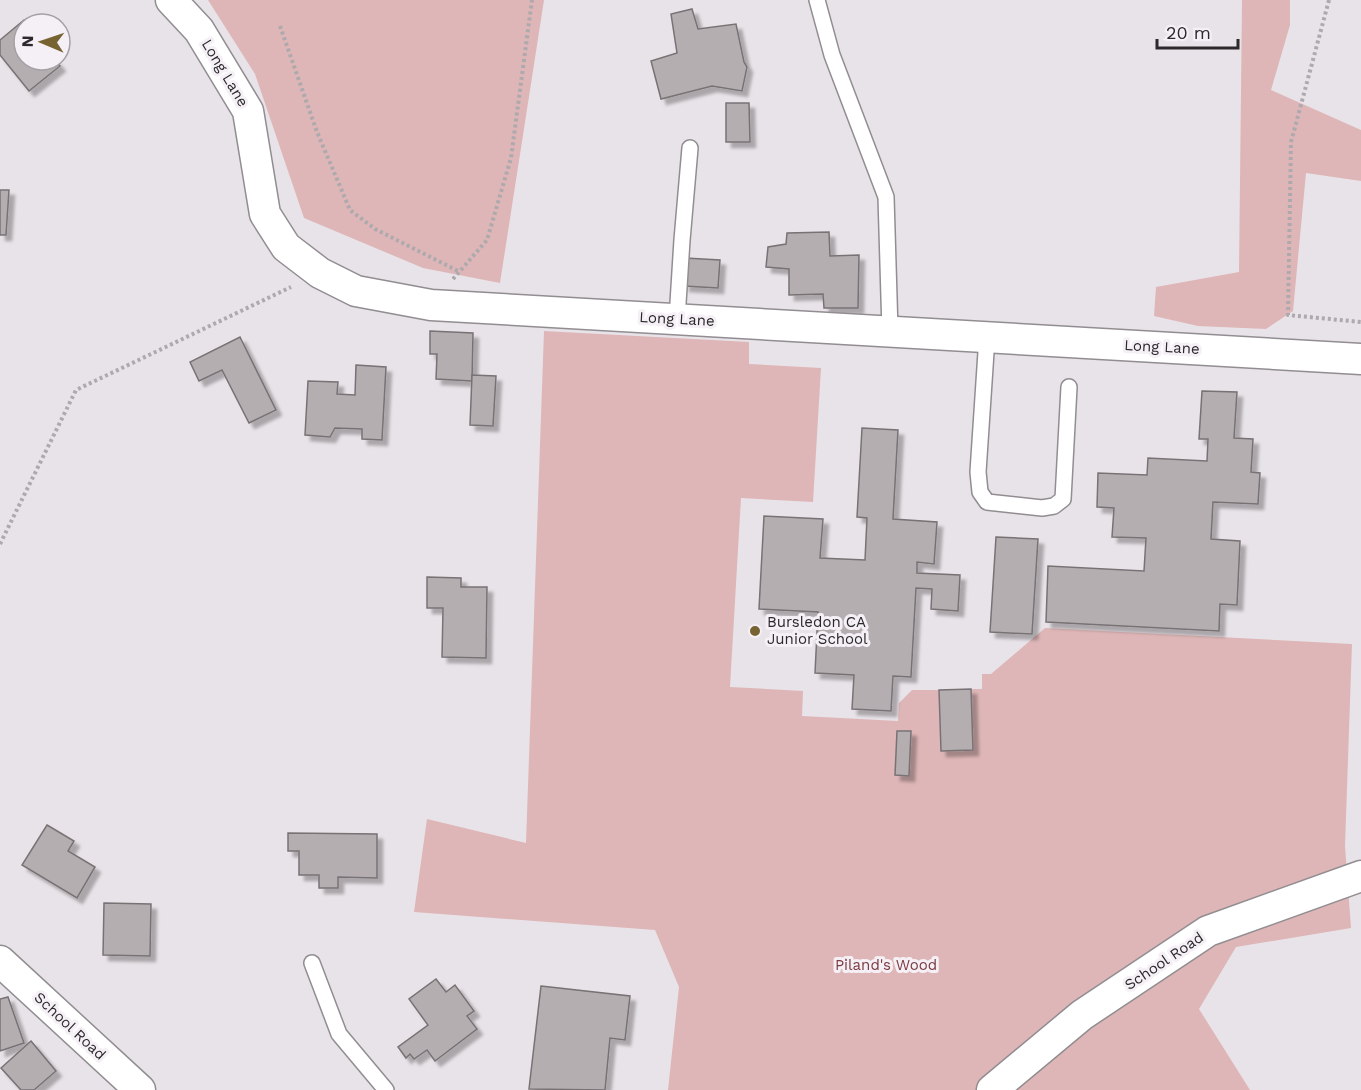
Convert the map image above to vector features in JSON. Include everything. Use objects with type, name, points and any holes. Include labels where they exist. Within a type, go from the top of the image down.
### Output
[{"type":"street","name":"Long Lane","points":[[171,0],[199,30],[248,111],[265,214],[286,247],[320,273],[356,291],[431,304],[1361,358]]},
{"type":"street","name":"School Road","points":[[992,1090],[1083,1015],[1208,931],[1361,876]]},
{"type":"street","name":"School Road","points":[[0,961],[140,1090]]},
{"type":"lane","points":[[817,0],[832,55],[886,197],[890,331]]},
{"type":"lane","points":[[677,319],[690,148]]},
{"type":"lane","points":[[987,337],[978,472],[980,492],[987,502],[1042,507],[1054,506],[1064,499],[1069,387]]},
{"type":"lane","points":[[312,963],[339,1034],[386,1090]]},
{"type":"path","points":[[431,304],[487,240],[511,158],[532,0]]},
{"type":"path","points":[[1329,0],[1291,142],[1288,315],[1361,322]]},
{"type":"path","points":[[280,26],[317,132],[350,210],[375,229],[460,272]]},
{"type":"path","points":[[0,544],[76,390],[320,273]]},
{"type":"green space","points":[[208,0],[544,0],[500,283],[423,268],[304,218],[255,74]]},
{"type":"green space","points":[[1242,0],[1290,0],[1290,25],[1271,90],[1361,130],[1361,181],[1306,173],[1293,311],[1266,329],[1198,326],[1154,316],[1156,287],[1239,272]]},
{"type":"green space","name":"Piland's Wood","points":[[544,331],[749,342],[749,364],[821,368],[813,502],[741,498],[730,687],[803,691],[802,716],[898,721],[899,703],[912,690],[939,690],[941,751],[973,750],[971,689],[982,689],[982,674],[991,674],[1045,628],[1352,644],[1345,846],[1351,928],[1236,947],[1199,1009],[1250,1090],[668,1090],[679,987],[655,930],[414,912],[427,819],[526,843]]},
{"type":"building","points":[[692,9],[698,29],[736,24],[747,67],[742,91],[712,86],[661,99],[651,61],[677,53],[671,14]]},
{"type":"building","points":[[12,30],[12,70],[0,55],[0,40]]},
{"type":"building","points":[[14,72],[53,72],[29,91]]},
{"type":"building","points":[[726,103],[749,103],[750,142],[726,142]]},
{"type":"building","points":[[0,190],[9,190],[6,235],[0,235]]},
{"type":"building","points":[[829,232],[830,256],[859,255],[858,308],[824,308],[823,294],[789,295],[789,269],[766,267],[768,247],[786,244],[787,233]]},
{"type":"building","points":[[685,258],[720,260],[718,288],[684,286]]},
{"type":"building","points":[[430,331],[473,333],[472,381],[436,379],[437,354],[430,354]]},
{"type":"building","points":[[240,337],[276,410],[249,423],[222,370],[199,381],[190,362]]},
{"type":"building","points":[[356,365],[386,367],[382,440],[362,439],[362,429],[335,428],[330,437],[305,435],[308,381],[338,382],[337,394],[355,395]]},
{"type":"building","points":[[472,375],[496,376],[493,426],[470,425]]},
{"type":"building","points":[[1202,391],[1237,392],[1234,438],[1253,439],[1251,472],[1260,473],[1258,504],[1213,502],[1211,539],[1240,541],[1237,605],[1220,604],[1219,631],[1046,622],[1048,566],[1144,571],[1146,538],[1112,537],[1114,508],[1097,507],[1098,473],[1147,475],[1148,458],[1207,461],[1208,439],[1199,439]]},
{"type":"building","points":[[862,428],[898,430],[893,519],[937,522],[934,564],[917,562],[917,573],[960,575],[958,611],[931,609],[932,589],[916,588],[911,677],[893,676],[891,711],[852,709],[854,675],[815,673],[818,612],[759,609],[764,516],[823,519],[820,558],[865,560],[867,518],[857,517]]},
{"type":"building","points":[[996,537],[1038,539],[1032,634],[990,632]]},
{"type":"building","points":[[427,577],[461,578],[461,587],[487,587],[486,658],[442,657],[443,608],[427,608]]},
{"type":"building","points":[[971,689],[973,750],[941,751],[939,690]]},
{"type":"building","points":[[897,731],[911,731],[909,776],[895,775]]},
{"type":"building","points":[[47,825],[74,841],[68,851],[95,867],[77,898],[22,865]]},
{"type":"building","points":[[288,833],[377,834],[377,878],[338,877],[338,888],[319,888],[319,875],[299,875],[299,851],[288,851]]},
{"type":"building","points":[[104,903],[151,904],[150,956],[103,955]]},
{"type":"building","points":[[436,979],[446,992],[455,985],[474,1011],[467,1016],[477,1029],[435,1061],[427,1050],[414,1059],[410,1054],[406,1058],[398,1047],[428,1025],[409,999]]},
{"type":"building","points":[[541,986],[630,996],[625,1040],[610,1038],[605,1090],[529,1089]]},
{"type":"building","points":[[8,997],[24,1043],[0,1051],[0,999]]},
{"type":"building","points":[[31,1041],[56,1071],[34,1090],[21,1090],[1,1068]]},
{"type":"place","name":"Bursledon CA Junior School","points":[[755,631]]}]
